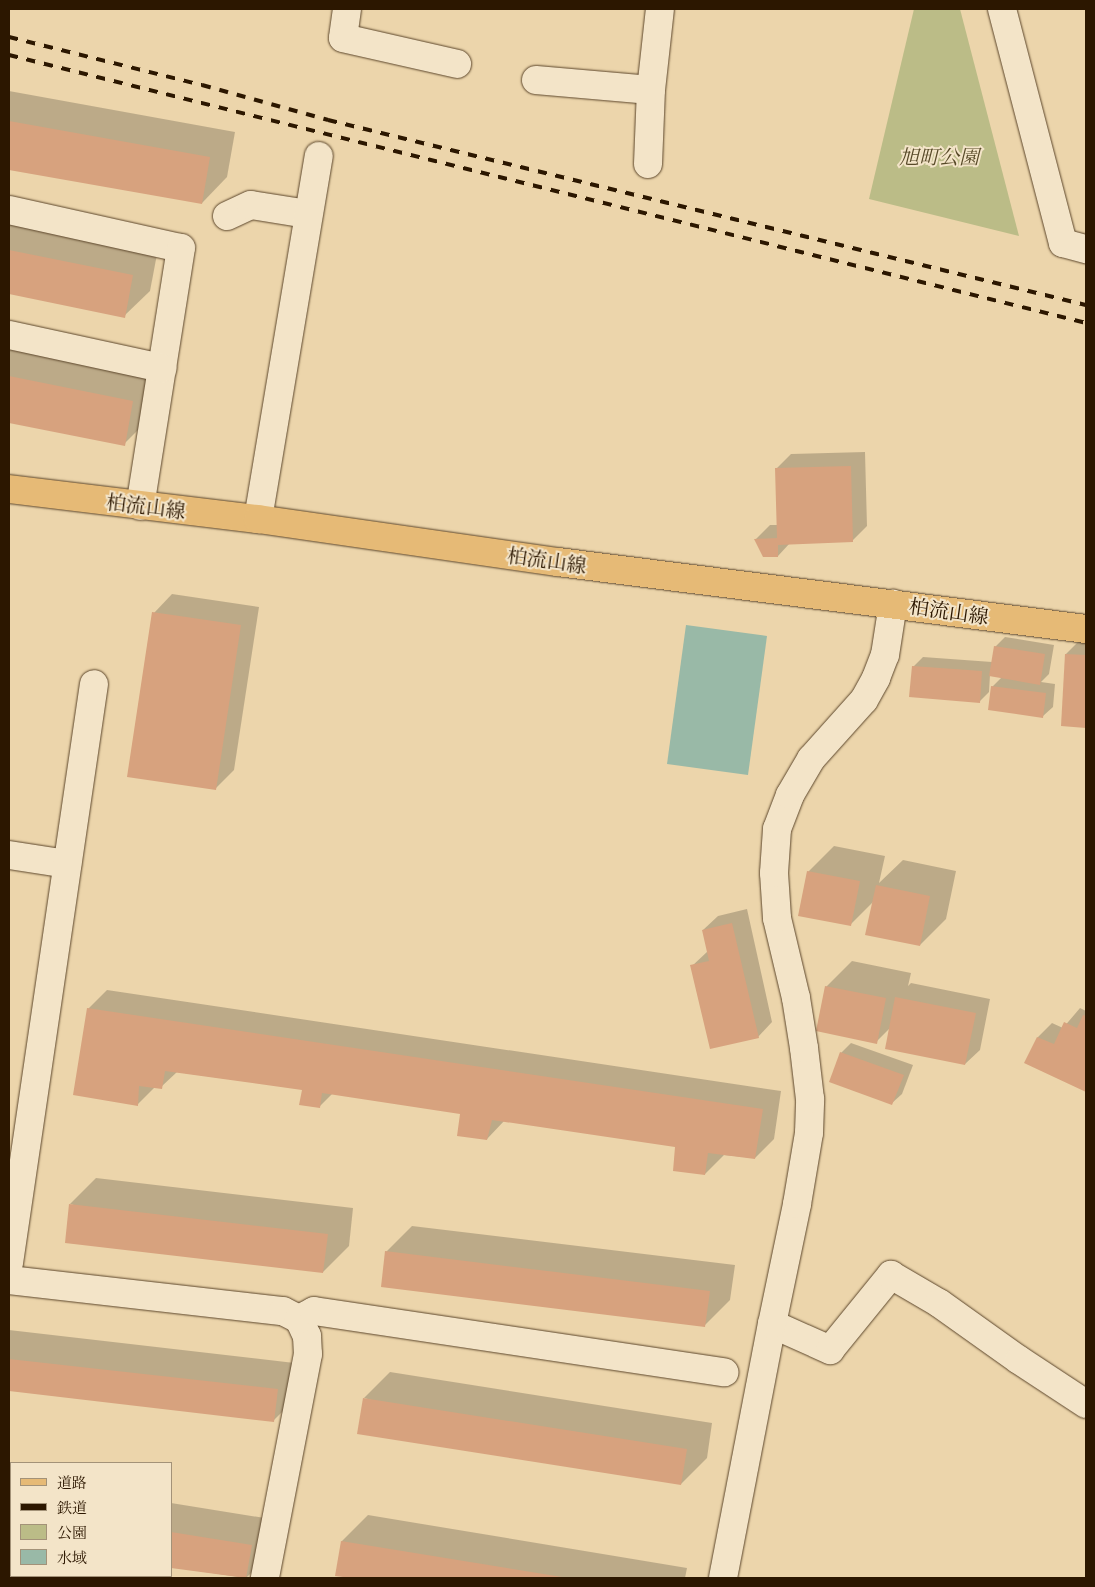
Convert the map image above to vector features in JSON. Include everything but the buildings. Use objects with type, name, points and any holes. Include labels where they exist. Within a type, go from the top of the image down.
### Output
[{"type":"main road","name":"柏流山線","points":[[9,489],[258,519],[558,562],[1086,630]]},
{"type":"street","points":[[347,9],[343,38],[457,64]]},
{"type":"street","points":[[648,164],[651,90],[660,9]]},
{"type":"street","points":[[1002,9],[1064,243],[1086,249]]},
{"type":"street","points":[[536,80],[651,90]]},
{"type":"street","points":[[258,519],[318,156]]},
{"type":"street","points":[[227,216],[251,204],[308,214]]},
{"type":"street","points":[[9,210],[181,248],[140,506]]},
{"type":"street","points":[[9,335],[162,368]]},
{"type":"street","points":[[724,1578],[772,1324],[803,1173],[809,1133],[810,1098],[796,998],[777,918],[774,873],[778,828],[790,795],[811,760],[864,700],[876,678],[885,655],[893,604]]},
{"type":"street","points":[[9,1263],[94,684]]},
{"type":"street","points":[[9,855],[67,864]]},
{"type":"street","points":[[772,1324],[830,1350],[891,1275],[939,1303],[1019,1360],[1086,1404]]},
{"type":"street","points":[[9,1280],[283,1311],[299,1319],[307,1336],[308,1354],[265,1578]]},
{"type":"street","points":[[299,1319],[314,1311],[724,1372]]},
{"type":"green space","name":"旭町公園","points":[[914,9],[960,9],[1019,236],[869,199]]},
{"type":"water","points":[[686,625],[767,636],[748,775],[667,764]]},
{"type":"railway","points":[[9,37],[202,85],[328,120],[1086,305]]},
{"type":"railway","points":[[9,55],[1086,323]]}]
